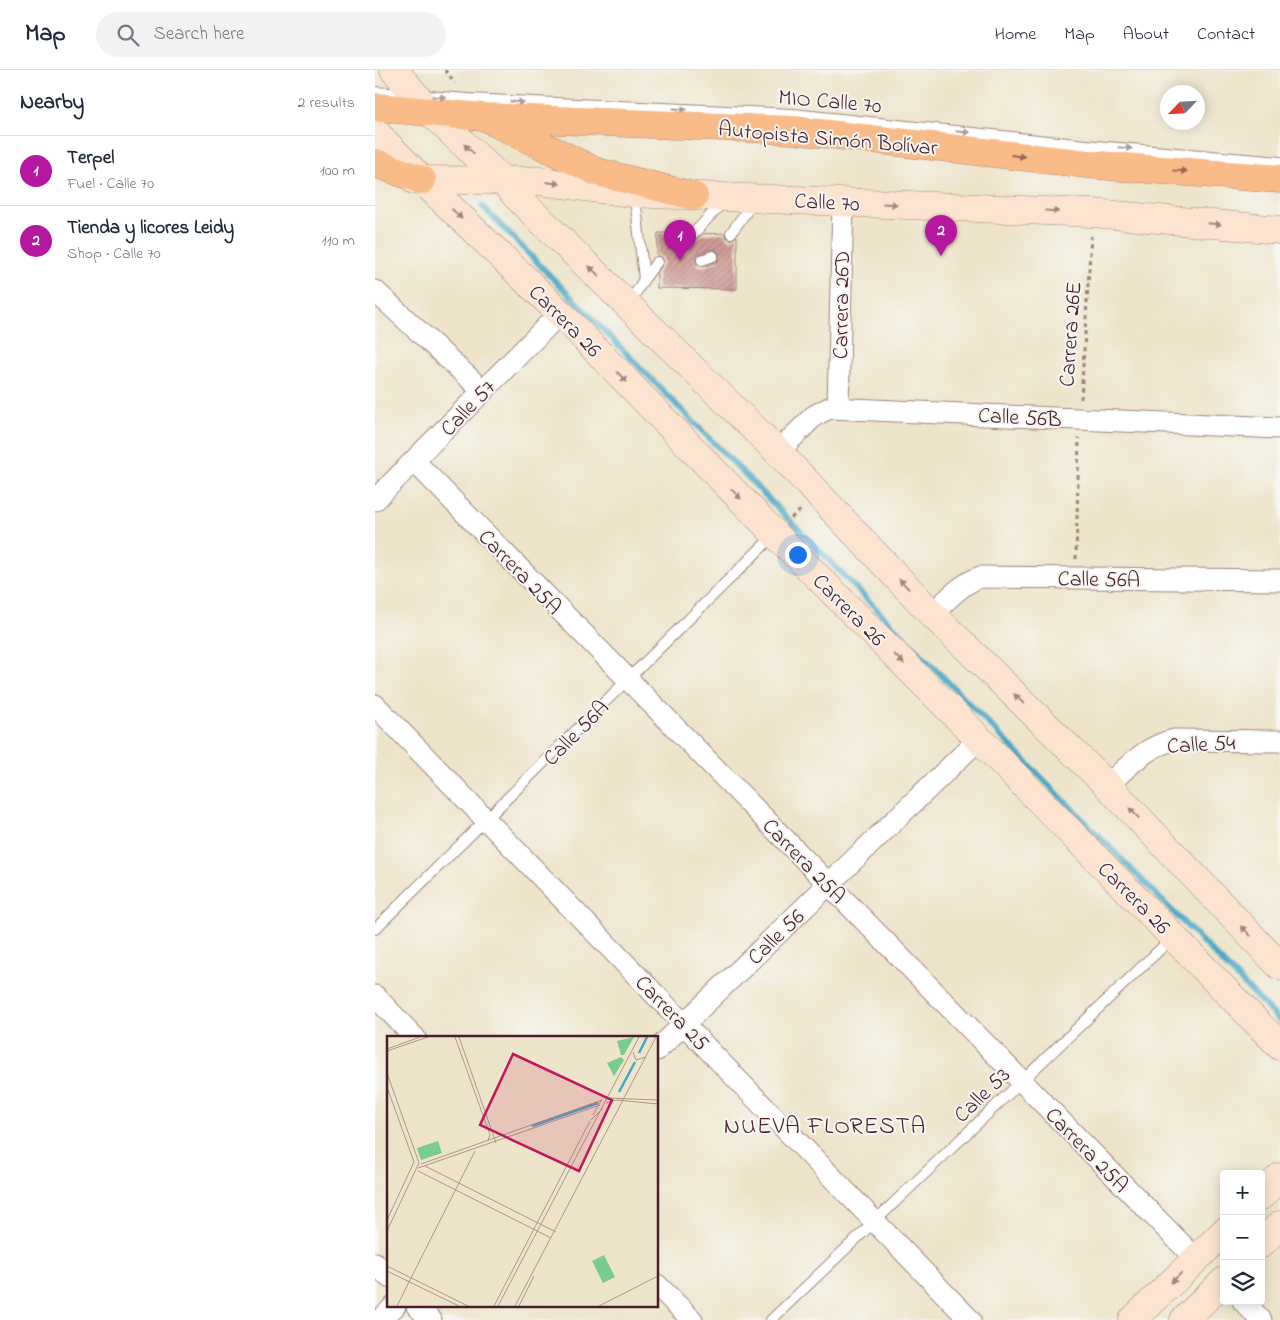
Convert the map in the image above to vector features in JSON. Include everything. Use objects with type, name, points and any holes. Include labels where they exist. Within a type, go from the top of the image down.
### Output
[{"type":"highway","name":"Autopista Simón Bolívar","points":[[375,107],[422,104],[483,117],[793,130],[1096,165],[1280,179]]},
{"type":"highway","points":[[483,117],[597,172],[695,196]]},
{"type":"highway","points":[[375,163],[422,180]]},
{"type":"street","points":[[393,70],[422,104],[504,182],[517,197],[777,452],[932,614],[1107,785],[1280,966]]},
{"type":"street","name":"Carrera 26","points":[[375,132],[560,313],[1280,1046]]},
{"type":"street","name":"Calle 70","points":[[375,175],[422,180],[539,182],[632,193],[1093,213],[1280,230]]},
{"type":"street","name":"Carrera 26D","points":[[838,408],[843,202]]},
{"type":"street","points":[[375,291],[483,391]]},
{"type":"street","name":"Calle 57","points":[[375,500],[560,313]]},
{"type":"street","name":"Calle 56B","points":[[777,452],[818,413],[829,408],[1280,428]]},
{"type":"street","name":"Carrera 25A","points":[[414,461],[1196,1259]]},
{"type":"street","name":"Calle 56A","points":[[932,614],[959,588],[980,577],[1280,580]]},
{"type":"street","name":"Carrera 25","points":[[375,705],[970,1320]]},
{"type":"street","name":"Calle 56","points":[[659,1048],[979,739]]},
{"type":"street","name":"Calle 54","points":[[1107,785],[1142,755],[1160,743],[1174,740],[1280,741]]},
{"type":"street","points":[[375,996],[413,1036]]},
{"type":"street","points":[[1265,1192],[1280,1177]]},
{"type":"street","points":[[1265,1240],[1280,1225]]},
{"type":"street","points":[[1133,1320],[1220,1236]]},
{"type":"street","points":[[375,1263],[387,1275]]},
{"type":"street","points":[[1184,1320],[1220,1285]]},
{"type":"street","points":[[659,1287],[692,1320]]},
{"type":"street","points":[[1247,1305],[1261,1320]]},
{"type":"street","points":[[380,1320],[393,1308]]},
{"type":"street","points":[[419,1308],[431,1320]]},
{"type":"lane","name":"MIO Calle 70","points":[[375,92],[422,104],[469,100],[793,114],[1096,146],[1280,162]]},
{"type":"lane","points":[[632,193],[643,278]]},
{"type":"lane","points":[[694,233],[727,197]]},
{"type":"lane","points":[[731,233],[756,198]]},
{"type":"lane","points":[[702,260],[713,256]]},
{"type":"lane","points":[[629,305],[643,278],[657,262]]},
{"type":"lane","name":"Calle 56A","points":[[375,930],[775,534]]},
{"type":"lane","name":"Calle 53","points":[[771,1320],[1174,936]]},
{"type":"path","points":[[445,70],[460,89]]},
{"type":"path","name":"Carrera 26E","points":[[1076,577],[1079,419],[1093,213]]},
{"type":"building","points":[[658,233],[687,233],[689,238],[693,240],[703,234],[724,233],[731,240],[737,236],[737,289],[657,288],[657,273],[664,262],[662,257],[657,255]],"holes":[[[715,249],[719,253],[718,261],[704,267],[697,265],[695,259],[697,255]]]},
{"type":"waterway","points":[[482,206],[1280,1021]]},
{"type":"place","name":"Tienda y licores Leidy","points":[[941,256]]},
{"type":"place","name":"Terpel","points":[[680,261]]},
{"type":"district","name":"NUEVA FLORESTA","points":[[825,1125]]}]
